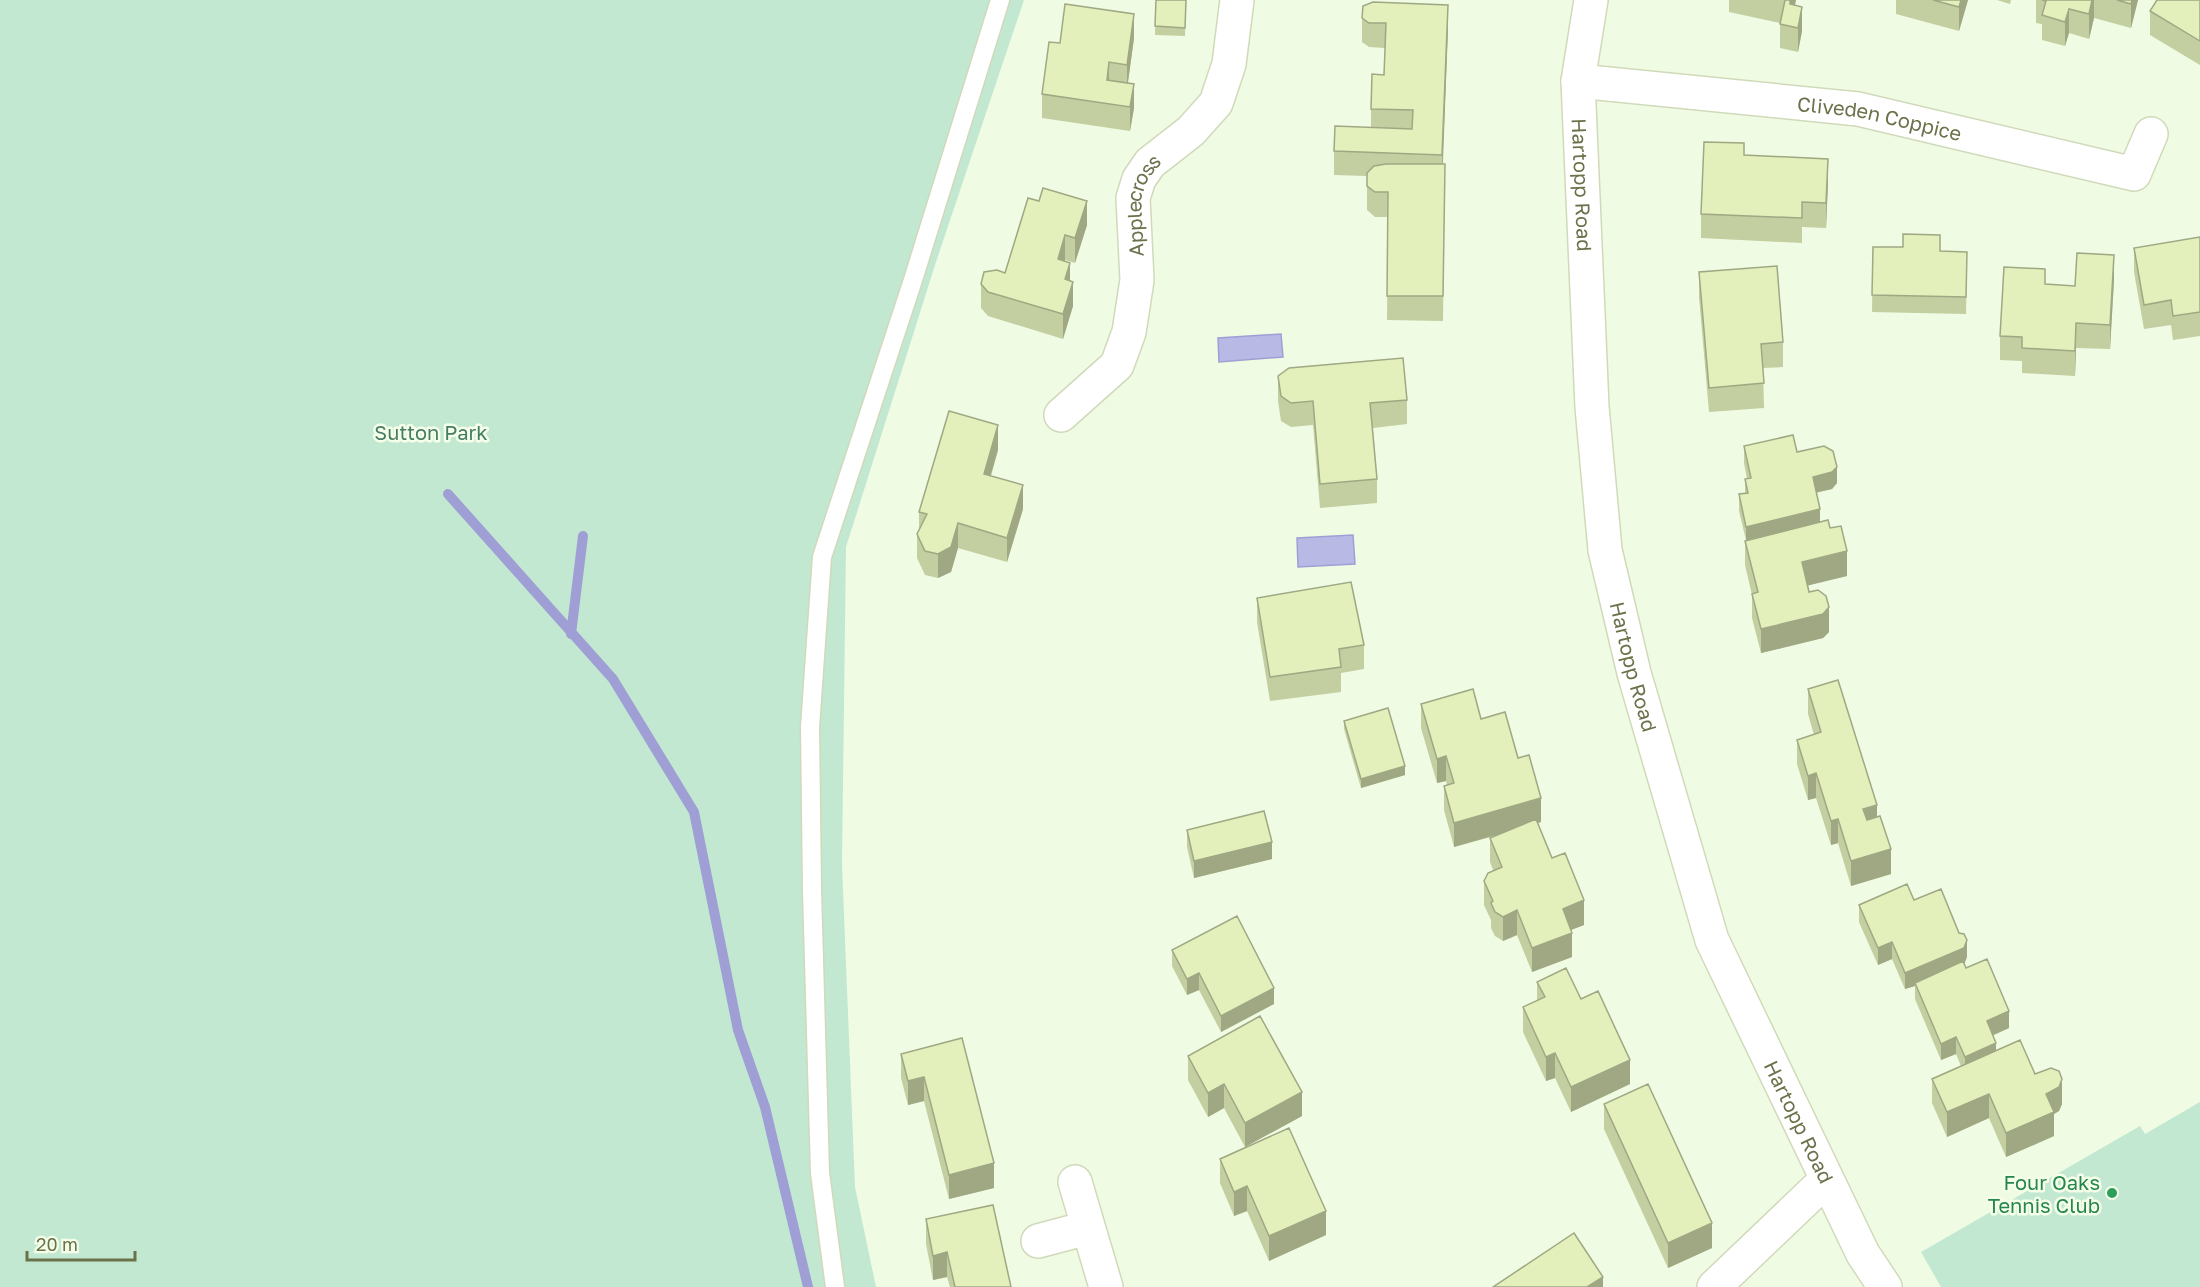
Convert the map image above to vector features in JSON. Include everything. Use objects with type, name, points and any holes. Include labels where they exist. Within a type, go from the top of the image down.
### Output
[{"type":"street","name":"Applecross","points":[[1061,415],[1117,365],[1129,332],[1137,280],[1133,198],[1139,179],[1150,163],[1191,130],[1216,103],[1229,64],[1237,0]]},
{"type":"street","name":"Hartopp Road","points":[[1591,0],[1578,81],[1592,407],[1605,550],[1634,673],[1712,940],[1826,1180],[1863,1254],[1885,1287]]},
{"type":"street","name":"Cliveden Coppice","points":[[1578,81],[1858,109],[2134,174],[2151,134]]},
{"type":"street","points":[[1714,1287],[1826,1180]]},
{"type":"street","points":[[1075,1182],[1106,1287]]},
{"type":"street","points":[[1038,1241],[1087,1228]]},
{"type":"lane","points":[[835,1287],[820,1173],[812,890],[810,727],[822,557],[913,280],[1000,0]]},
{"type":"green space","name":"Sutton Park","points":[[0,0],[1024,0],[936,262],[846,547],[842,864],[855,1187],[876,1287],[0,1287]]},
{"type":"green space","name":"Four Oaks Tennis Club","points":[[2200,1102],[2200,1287],[1941,1287],[1921,1252],[2140,1126],[2145,1134]]},
{"type":"water","points":[[1281,334],[1283,357],[1219,362],[1218,338]]},
{"type":"water","points":[[1353,535],[1355,564],[1298,567],[1297,538]]},
{"type":"building","points":[[1156,0],[1186,0],[1185,28],[1155,26]]},
{"type":"building","points":[[1785,0],[1790,0],[1790,4],[1802,7],[1798,28],[1780,24]]},
{"type":"building","points":[[1933,0],[1961,0],[1959,7]]},
{"type":"building","points":[[2042,0],[2092,0],[2089,14],[2069,9],[2065,22],[2042,15],[2046,1]]},
{"type":"building","points":[[2117,0],[2132,0],[2131,4]]},
{"type":"building","points":[[2157,0],[2200,0],[2200,41],[2150,11]]},
{"type":"building","points":[[1373,2],[1448,5],[1442,155],[1334,151],[1335,126],[1412,129],[1413,110],[1371,109],[1372,74],[1384,75],[1386,23],[1369,23],[1362,18],[1363,6]]},
{"type":"building","points":[[1065,4],[1134,14],[1127,65],[1109,62],[1107,80],[1134,84],[1130,107],[1042,94],[1049,42],[1060,43]]},
{"type":"building","points":[[1704,142],[1744,143],[1744,155],[1828,159],[1826,203],[1802,202],[1802,218],[1701,214]]},
{"type":"building","points":[[1445,164],[1443,296],[1387,296],[1388,192],[1375,192],[1367,186],[1367,173],[1374,166]]},
{"type":"building","points":[[1043,188],[1087,201],[1075,238],[1065,235],[1058,259],[1070,263],[1065,279],[1073,282],[1063,314],[988,292],[981,284],[984,272],[997,270],[1005,273],[1028,198],[1039,201]]},
{"type":"building","points":[[1903,234],[1940,235],[1940,251],[1967,252],[1966,297],[1872,295],[1873,247],[1903,247]]},
{"type":"building","points":[[2200,237],[2200,312],[2173,316],[2171,300],[2144,305],[2134,248]]},
{"type":"building","points":[[2077,253],[2114,255],[2110,325],[2076,323],[2075,351],[2022,348],[2022,337],[2000,336],[2004,267],[2045,269],[2045,284],[2075,286]]},
{"type":"building","points":[[1777,266],[1783,342],[1761,344],[1764,383],[1709,388],[1699,272]]},
{"type":"building","points":[[1403,358],[1407,400],[1370,403],[1377,479],[1320,484],[1313,401],[1291,403],[1281,396],[1278,376],[1289,368]]},
{"type":"building","points":[[949,411],[998,425],[984,474],[1023,485],[1007,538],[958,523],[951,547],[938,554],[925,551],[917,534],[927,514],[919,512]]},
{"type":"building","points":[[1793,435],[1797,452],[1824,446],[1833,451],[1837,467],[1832,472],[1813,477],[1820,509],[1746,527],[1739,494],[1748,493],[1745,479],[1751,478],[1744,446]]},
{"type":"building","points":[[1828,520],[1830,528],[1841,526],[1847,551],[1802,562],[1809,592],[1818,590],[1826,596],[1829,607],[1823,614],[1761,629],[1752,594],[1758,592],[1745,541]]},
{"type":"building","points":[[1351,582],[1364,645],[1339,649],[1341,667],[1270,677],[1257,598]]},
{"type":"building","points":[[1838,680],[1877,805],[1863,809],[1867,820],[1880,816],[1891,849],[1851,861],[1838,819],[1831,821],[1816,773],[1808,776],[1797,740],[1821,732],[1808,689]]},
{"type":"building","points":[[1473,689],[1481,719],[1505,712],[1518,758],[1529,755],[1541,798],[1454,823],[1444,786],[1454,783],[1446,756],[1437,759],[1421,704]]},
{"type":"building","points":[[1388,708],[1405,766],[1361,779],[1344,721]]},
{"type":"building","points":[[1264,811],[1272,842],[1194,861],[1187,830]]},
{"type":"building","points":[[1536,819],[1552,858],[1565,853],[1584,900],[1563,909],[1572,933],[1532,948],[1517,910],[1503,917],[1495,912],[1484,881],[1488,873],[1502,867],[1490,838]]},
{"type":"building","points":[[1907,884],[1914,900],[1941,889],[1959,933],[1964,934],[1967,940],[1964,948],[1905,973],[1892,942],[1878,948],[1859,905]]},
{"type":"building","points":[[1237,916],[1274,988],[1221,1016],[1199,973],[1187,979],[1172,950]]},
{"type":"building","points":[[1987,959],[2009,1011],[1987,1021],[1996,1043],[1965,1057],[1956,1037],[1941,1044],[1915,983],[1963,961],[1966,968]]},
{"type":"building","points":[[1566,968],[1581,999],[1598,991],[1630,1060],[1571,1087],[1555,1053],[1546,1057],[1523,1007],[1545,997],[1537,982]]},
{"type":"building","points":[[1260,1016],[1302,1092],[1245,1123],[1224,1084],[1208,1093],[1188,1056]]},
{"type":"building","points":[[962,1038],[994,1163],[949,1175],[924,1077],[908,1081],[901,1054]]},
{"type":"building","points":[[2020,1040],[2035,1074],[2051,1068],[2059,1071],[2062,1079],[2059,1087],[2046,1094],[2054,1112],[2006,1133],[1989,1094],[1947,1112],[1932,1079]]},
{"type":"building","points":[[1648,1084],[1712,1223],[1668,1243],[1604,1104]]},
{"type":"building","points":[[1289,1128],[1326,1211],[1269,1236],[1247,1186],[1234,1192],[1220,1159]]},
{"type":"building","points":[[993,1205],[1011,1287],[955,1287],[947,1252],[933,1256],[926,1219]]},
{"type":"building","points":[[1574,1233],[1603,1277],[1587,1287],[1493,1287]]},
{"type":"waterway","points":[[448,494],[613,679],[694,812],[738,1030],[765,1107],[808,1287]]},
{"type":"waterway","points":[[571,634],[583,536]]},
{"type":"place","name":"Four Oaks Tennis Club","points":[[2112,1193]]}]
